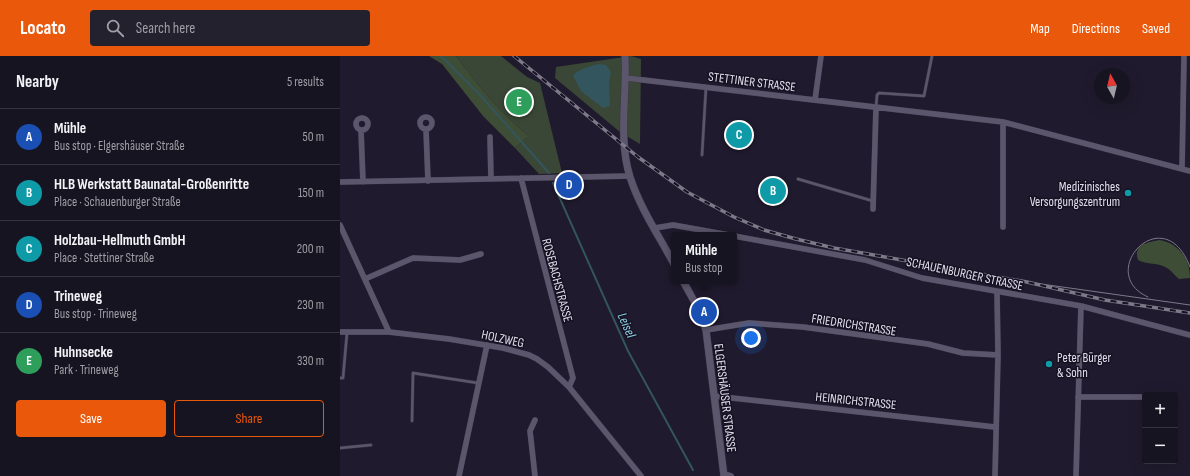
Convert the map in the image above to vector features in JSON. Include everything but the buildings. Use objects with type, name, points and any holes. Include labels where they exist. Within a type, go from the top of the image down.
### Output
[{"type":"street","points":[[625,56],[626,78],[624,145],[630,176],[638,199],[671,258]]},
{"type":"street","points":[[815,100],[822,56]]},
{"type":"street","points":[[1182,170],[1184,56]]},
{"type":"street","name":"STETTINER STRASSE","points":[[626,78],[706,86],[876,108],[1003,122],[1190,171]]},
{"type":"street","points":[[873,209],[876,108]]},
{"type":"street","points":[[1003,122],[1003,227]]},
{"type":"street","points":[[426,129],[428,180]]},
{"type":"street","points":[[362,130],[363,182]]},
{"type":"street","points":[[490,137],[491,179]]},
{"type":"street","points":[[340,182],[630,176]]},
{"type":"street","name":"ROSEBACHSTRASSE","points":[[521,178],[572,378],[569,386]]},
{"type":"street","points":[[340,225],[389,332]]},
{"type":"street","points":[[655,228],[673,225],[712,232]]},
{"type":"street","name":"SCHAUENBURGER STRASSE","points":[[737,237],[864,260],[922,278],[1081,306],[1190,335]]},
{"type":"street","points":[[365,279],[413,258],[460,260],[481,254]]},
{"type":"street","name":"ELGERSHÄUSER STRASSE","points":[[685,284],[699,310],[706,330],[726,475]]},
{"type":"street","points":[[995,476],[998,292]]},
{"type":"street","points":[[1076,476],[1081,306]]},
{"type":"street","name":"FRIEDRICHSTRASSE","points":[[706,330],[749,323],[803,327],[928,344],[963,353],[998,355]]},
{"type":"street","name":"HOLZWEG","points":[[340,332],[389,332],[487,345],[529,355],[548,367],[569,386],[641,476]]},
{"type":"street","points":[[459,476],[487,345]]},
{"type":"street","name":"HEINRICHSTRASSE","points":[[714,396],[995,427]]},
{"type":"street","points":[[1078,397],[1142,397]]},
{"type":"street","points":[[535,420],[530,431],[535,476]]},
{"type":"lane","points":[[876,108],[877,95],[879,93],[924,96],[932,56]]},
{"type":"lane","points":[[702,155],[706,86]]},
{"type":"lane","points":[[798,179],[873,201]]},
{"type":"lane","points":[[340,378],[343,378],[347,332]]},
{"type":"lane","points":[[412,421],[413,373],[478,383]]},
{"type":"lane","points":[[340,448],[371,445]]},
{"type":"shaded area","points":[[429,56],[456,56],[481,88],[508,118],[529,136],[515,148],[483,116],[442,64]]},
{"type":"shaded area","points":[[456,56],[501,56],[527,77],[540,83],[562,173],[539,174],[515,148],[529,136],[508,118],[481,88]]},
{"type":"shaded area","points":[[631,56],[641,59],[640,144],[620,132],[555,78],[556,67]]},
{"type":"shaded area","points":[[598,64],[606,65],[611,72],[609,83],[610,106],[603,108],[581,91],[573,76],[581,69]]},
{"type":"shaded area","points":[[1159,240],[1172,244],[1182,253],[1188,264],[1190,278],[1179,279],[1164,266],[1145,263],[1138,260],[1137,251],[1139,247],[1146,243]]},
{"type":"waterway","name":"Leisel","points":[[441,56],[481,96],[549,173]]},
{"type":"waterway","name":"Leisel","points":[[553,183],[628,351],[693,470]]},
{"type":"tram line","points":[[1148,297],[1133,286],[1128,272],[1131,259],[1139,247],[1151,239],[1165,239],[1179,247],[1190,267]]},
{"type":"tram line","points":[[1027,282],[1190,305]]},
{"type":"railway","points":[[514,56],[638,157],[687,192],[734,217],[764,230],[834,248],[1027,282],[1105,300],[1190,313]]},
{"type":"place","name":"Huhnsecke","points":[[519,102]]},
{"type":"place","name":"Holzbau-Hellmuth GmbH","points":[[739,135]]},
{"type":"place","name":"Trineweg","points":[[569,185]]},
{"type":"place","name":"HLB Werkstatt Baunatal-Großenritte","points":[[773,191]]},
{"type":"place","name":"Medizinisches Versorgungszentrum","points":[[1128,193]]},
{"type":"place","name":"Mühle","points":[[704,312]]},
{"type":"place","name":"Peter Bürger & Sohn","points":[[1049,364]]}]
